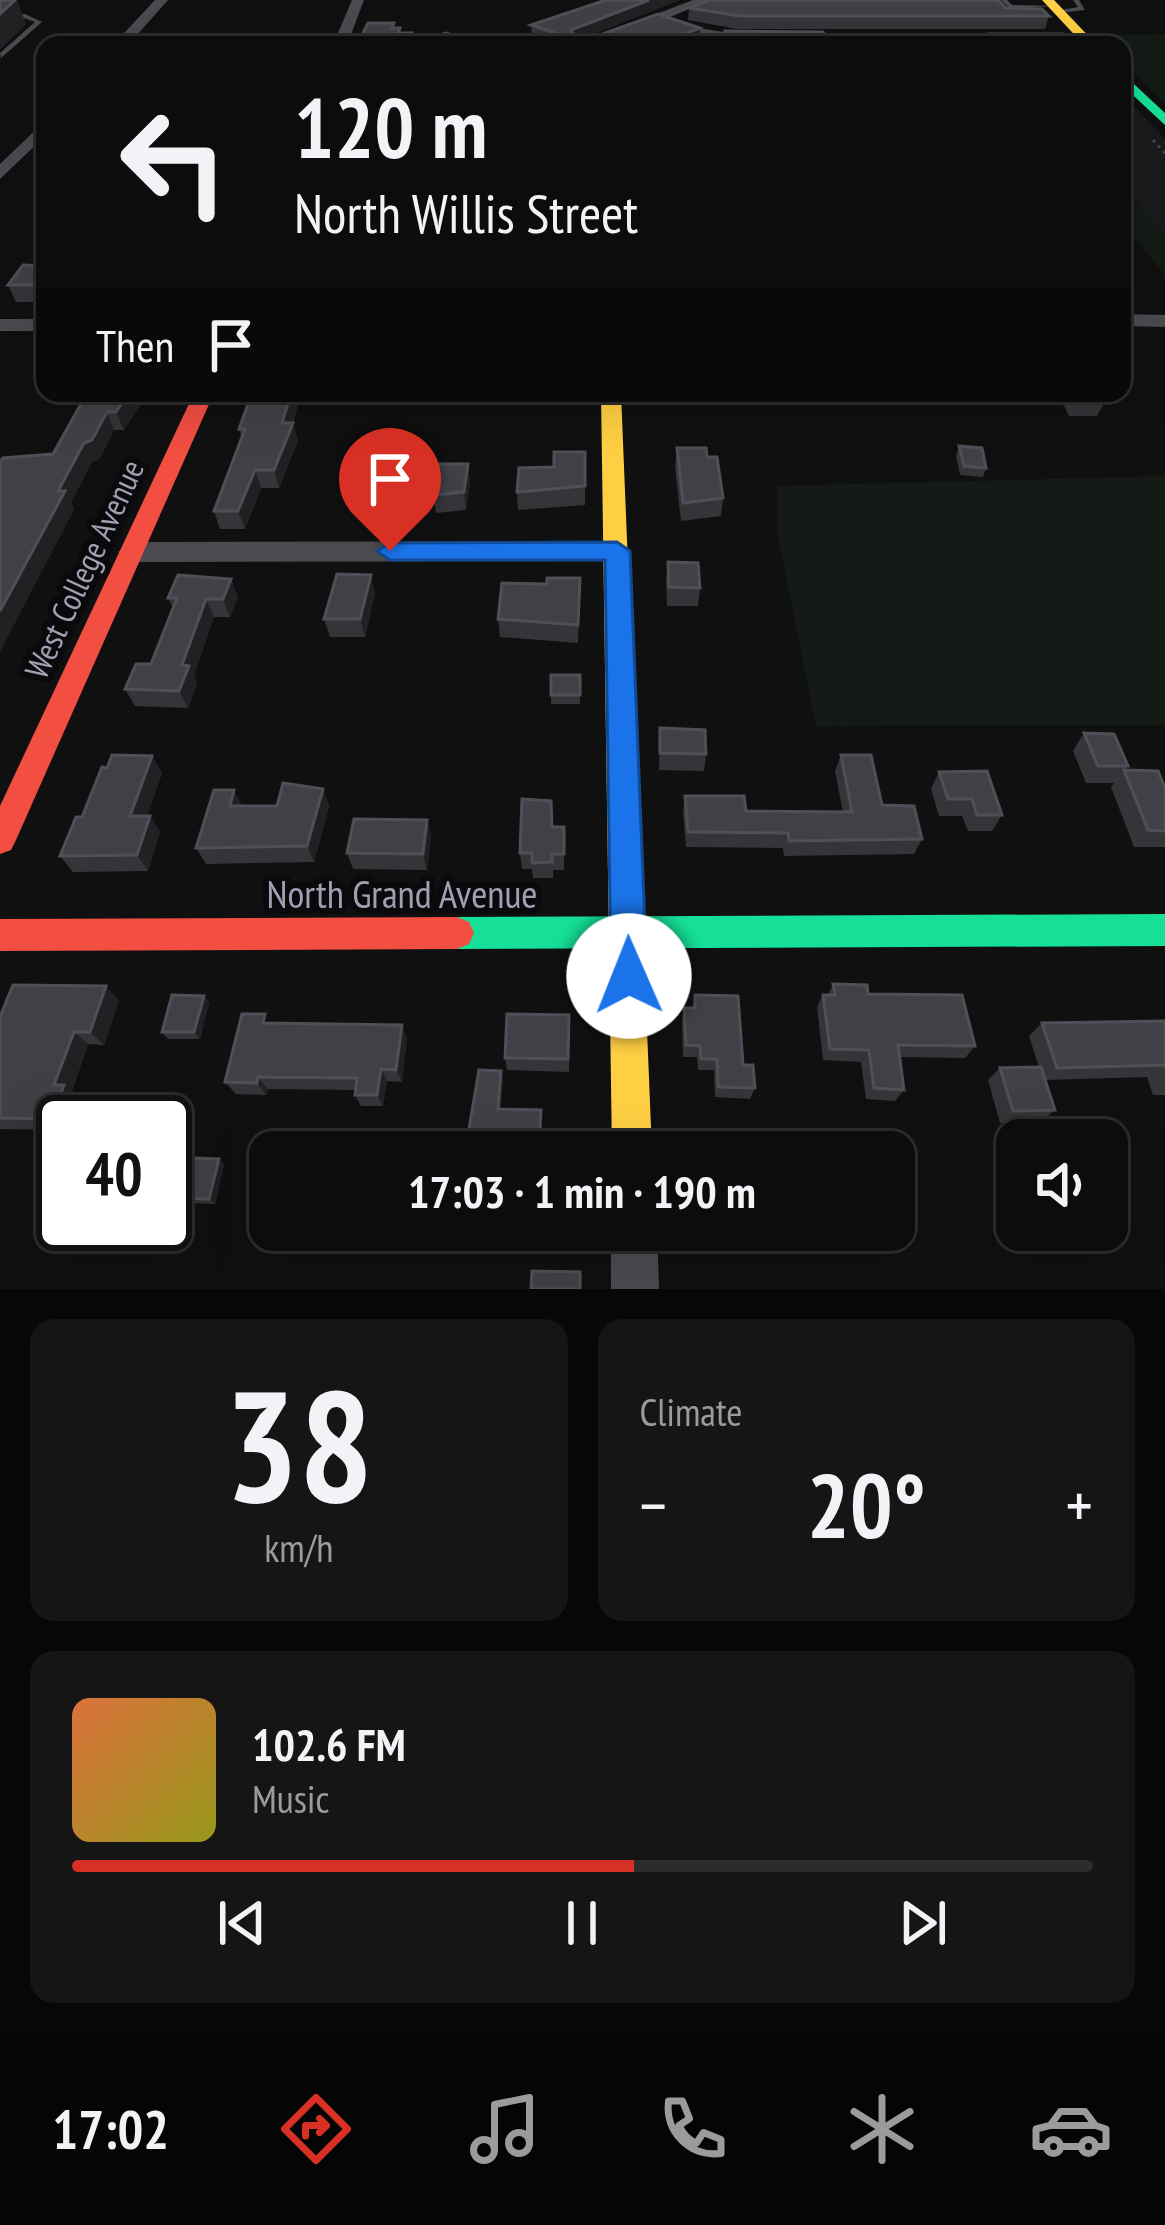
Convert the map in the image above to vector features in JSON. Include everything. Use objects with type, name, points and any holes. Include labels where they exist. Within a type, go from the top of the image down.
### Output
[{"type":"street","points":[[128,36],[162,0]]},
{"type":"street","points":[[344,36],[358,0]]},
{"type":"street","points":[[606,36],[705,0]]},
{"type":"street","points":[[1059,4],[1083,36]]},
{"type":"street","points":[[658,17],[688,31],[723,36]]},
{"type":"street","points":[[1131,86],[1165,121]]},
{"type":"street","points":[[0,174],[36,136]]},
{"type":"street","points":[[1131,320],[1165,321]]},
{"type":"street","points":[[0,325],[36,325]]},
{"type":"street","name":"West College Avenue","points":[[0,841],[200,402]]},
{"type":"street","points":[[611,402],[632,1131]]},
{"type":"street","points":[[132,552],[617,551]]},
{"type":"street","name":"North Grand Avenue","points":[[0,935],[1165,930]]},
{"type":"street","points":[[634,1251],[635,1289]]},
{"type":"lane","points":[[1004,0],[1010,7],[1059,4]]},
{"type":"lane","points":[[0,16],[25,16],[39,22],[1,56]]},
{"type":"shaded area","points":[[1165,34],[1165,104],[1131,71],[1131,36],[1096,35]]},
{"type":"shaded area","points":[[1131,103],[1165,139],[1165,235],[1131,195]]},
{"type":"shaded area","points":[[1131,195],[1165,235],[1165,276],[1131,233]]},
{"type":"shaded area","points":[[1165,476],[1165,725],[816,726],[778,536],[777,486]]},
{"type":"building","points":[[0,0],[15,0],[0,14]]},
{"type":"building","points":[[606,0],[649,0],[571,30],[575,36],[531,25]]},
{"type":"building","points":[[709,0],[998,0],[1006,8],[1042,9],[1049,16],[739,16],[689,8]]},
{"type":"building","points":[[658,14],[700,28],[681,36],[597,36]]},
{"type":"building","points":[[368,23],[394,23],[392,28],[400,28],[398,33],[412,33],[411,36],[362,36]]},
{"type":"building","points":[[725,31],[823,32],[825,36],[727,36]]},
{"type":"building","points":[[990,34],[1066,36],[992,36]]},
{"type":"building","points":[[23,265],[36,266],[36,285],[8,285]]},
{"type":"building","points":[[82,402],[123,402],[116,412],[107,412],[92,440],[84,443],[58,491],[65,491],[0,611],[0,462],[53,454]]},
{"type":"building","points":[[249,402],[288,402],[282,423],[293,423],[274,470],[255,470],[238,511],[214,511],[245,429],[239,429]]},
{"type":"building","points":[[959,446],[982,448],[986,468],[964,466]]},
{"type":"building","points":[[677,448],[706,448],[707,457],[717,457],[723,498],[683,503]]},
{"type":"building","points":[[554,452],[585,452],[585,486],[517,492],[519,468],[554,467]]},
{"type":"building","points":[[365,457],[392,458],[385,487],[357,486]]},
{"type":"building","points":[[439,464],[468,464],[464,492],[433,495]]},
{"type":"building","points":[[668,562],[698,563],[700,588],[669,587]]},
{"type":"building","points":[[337,574],[371,575],[360,619],[324,619]]},
{"type":"building","points":[[178,575],[231,579],[223,599],[206,599],[182,665],[189,666],[179,691],[125,689],[136,664],[151,664],[177,598],[168,598]]},
{"type":"building","points":[[547,578],[580,578],[578,625],[498,619],[502,583],[547,584]]},
{"type":"building","points":[[551,675],[580,675],[580,695],[551,695]]},
{"type":"building","points":[[660,728],[705,730],[706,754],[660,753]]},
{"type":"building","points":[[1084,733],[1114,734],[1128,766],[1098,766]]},
{"type":"building","points":[[112,755],[152,756],[130,816],[150,816],[137,855],[60,856],[76,817],[82,817],[102,767],[107,768]]},
{"type":"building","points":[[841,755],[871,755],[882,805],[914,806],[922,839],[789,841],[788,833],[688,832],[685,796],[744,796],[746,811],[852,812]]},
{"type":"building","points":[[1124,770],[1158,771],[1165,788],[1165,831],[1148,830]]},
{"type":"building","points":[[987,771],[1002,815],[977,815],[972,799],[948,799],[939,772]]},
{"type":"building","points":[[283,783],[323,789],[307,846],[196,848],[214,790],[234,790],[230,806],[277,806]]},
{"type":"building","points":[[522,799],[551,801],[552,827],[564,827],[564,854],[552,854],[552,862],[532,863],[532,853],[520,853]]},
{"type":"building","points":[[354,819],[427,820],[423,854],[347,853]]},
{"type":"building","points":[[833,984],[867,985],[868,994],[962,995],[975,1046],[898,1045],[904,1090],[874,1088],[869,1050],[830,1049],[823,995],[835,995]]},
{"type":"building","points":[[13,985],[106,986],[90,1032],[74,1032],[54,1085],[64,1085],[60,1095],[36,1095],[36,1119],[0,1118],[0,1017]]},
{"type":"building","points":[[172,995],[204,996],[194,1032],[162,1032]]},
{"type":"building","points":[[695,995],[738,996],[743,1065],[753,1065],[755,1088],[718,1087],[717,1059],[701,1059],[700,1046],[686,1045],[684,1008],[695,1008]]},
{"type":"building","points":[[242,1014],[265,1014],[263,1023],[402,1025],[396,1070],[381,1069],[377,1095],[355,1095],[357,1078],[258,1077],[257,1083],[225,1082]]},
{"type":"building","points":[[507,1014],[569,1015],[568,1059],[505,1058]]},
{"type":"building","points":[[1165,1021],[1165,1068],[1057,1068],[1042,1023]]},
{"type":"building","points":[[1041,1067],[1055,1110],[1013,1111],[1000,1068]]},
{"type":"building","points":[[479,1070],[501,1071],[498,1109],[541,1110],[540,1131],[469,1131]]},
{"type":"building","points":[[195,1158],[219,1159],[209,1199],[192,1198]]},
{"type":"building","points":[[532,1271],[580,1272],[580,1289],[531,1289]]},
{"type":"traffic: fast","points":[[1131,86],[1165,121]]},
{"type":"traffic: fast","points":[[457,933],[1165,930]]},
{"type":"traffic: slow","points":[[1048,0],[1082,36]]},
{"type":"traffic: slow","points":[[611,402],[631,1131]]},
{"type":"traffic: jam","points":[[0,840],[200,402]]},
{"type":"traffic: jam","points":[[0,935],[457,933]]},
{"type":"route","points":[[390,551],[617,551],[629,976]]}]
